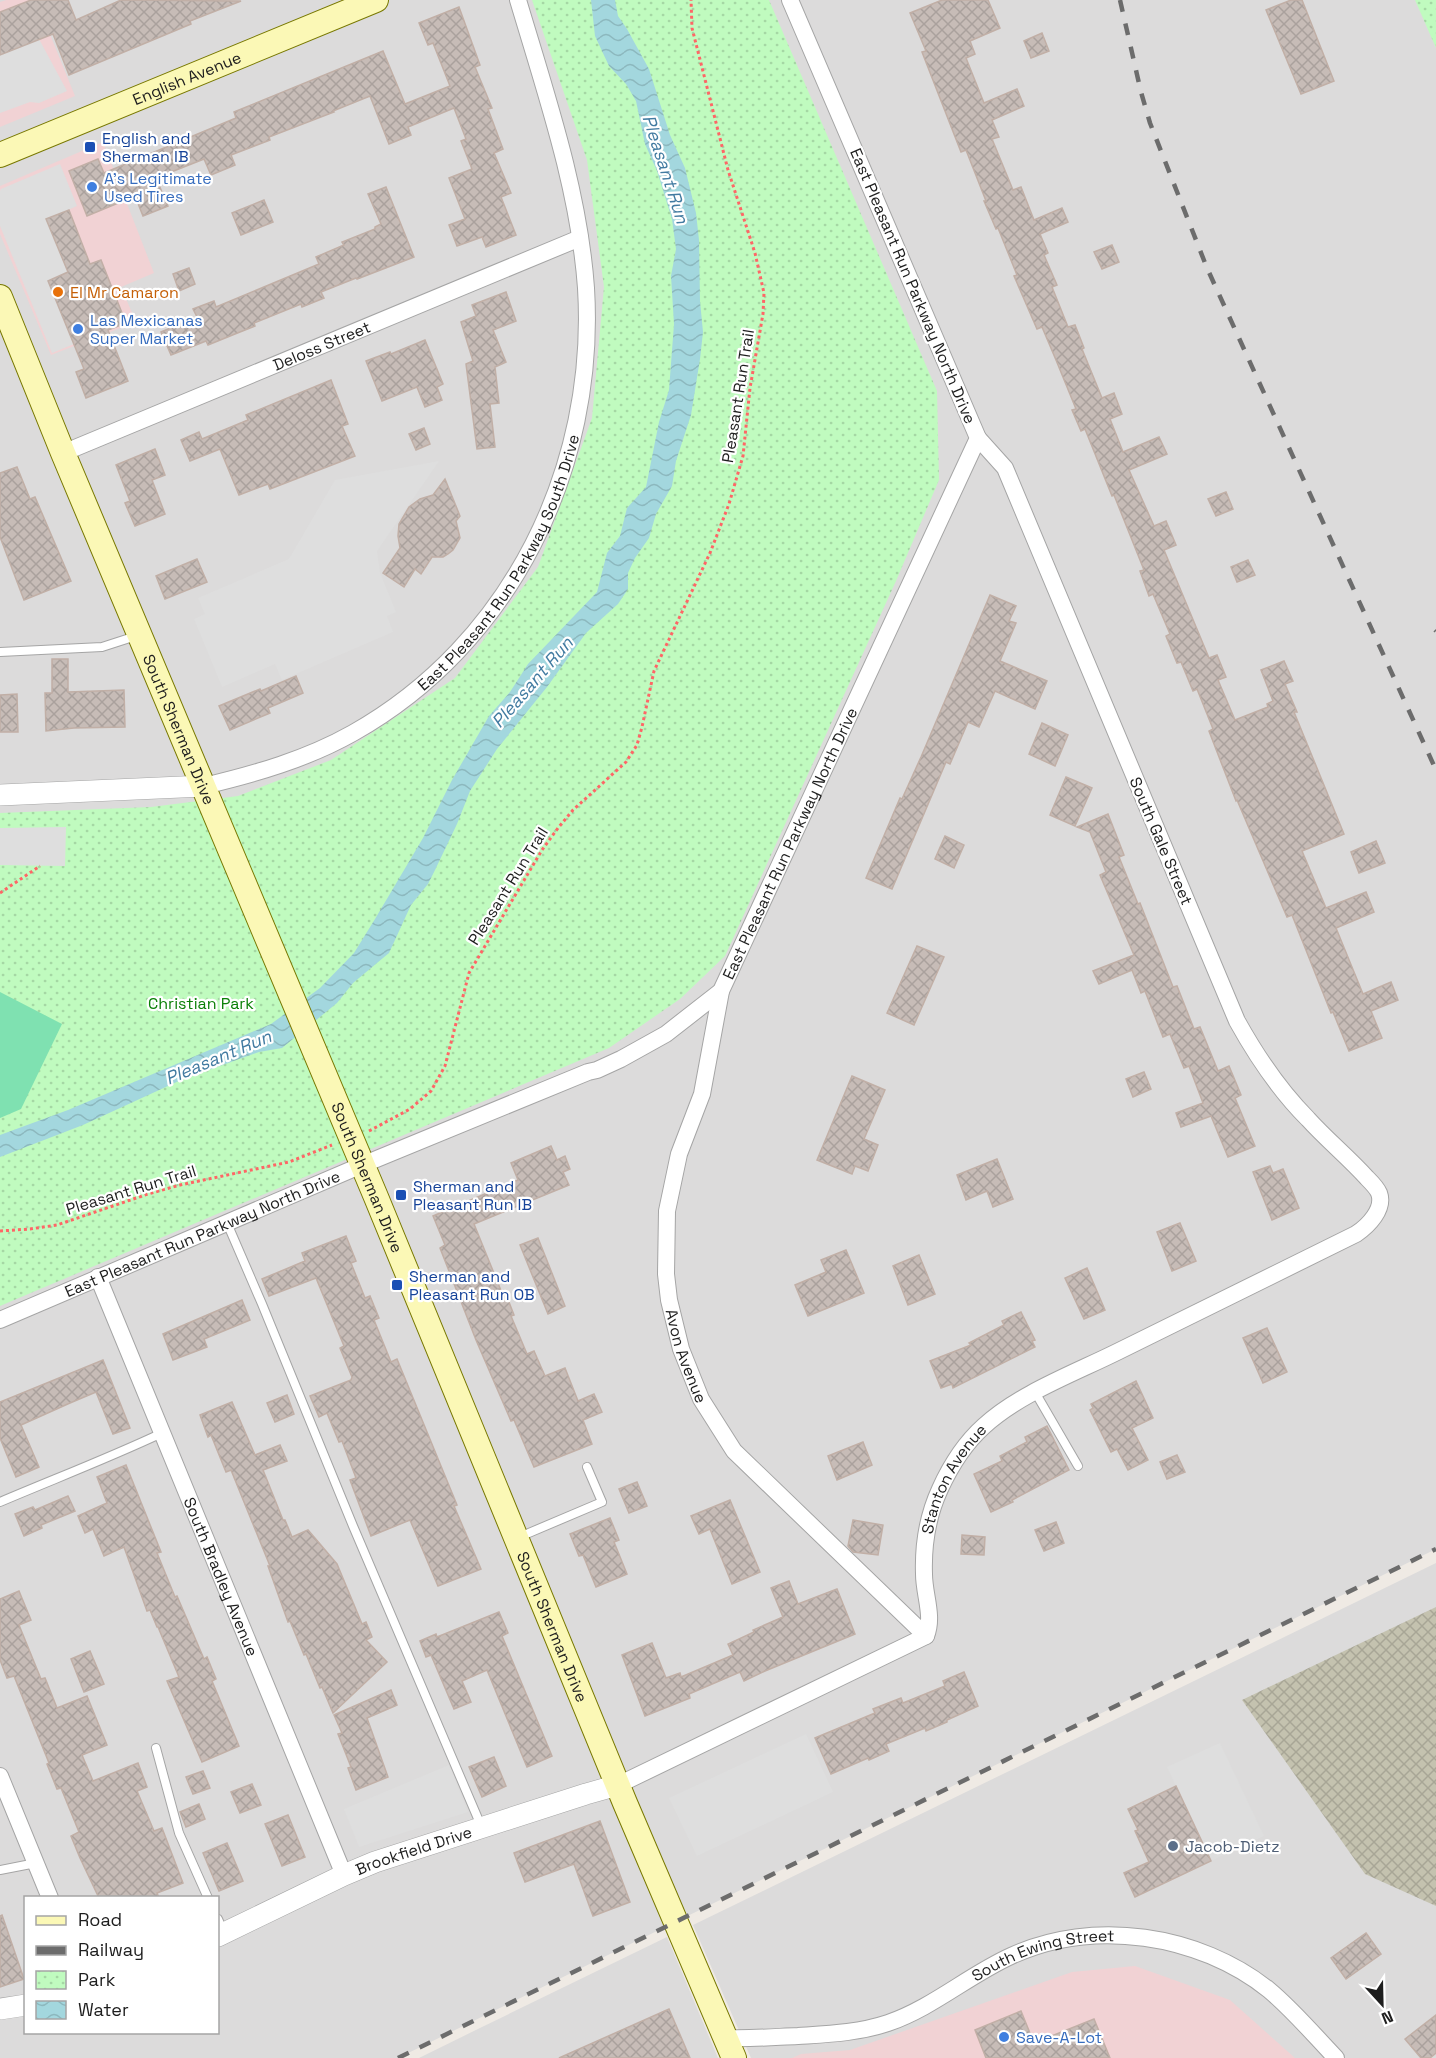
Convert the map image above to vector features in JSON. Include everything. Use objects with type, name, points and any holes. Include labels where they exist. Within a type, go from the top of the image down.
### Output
[{"type":"main road","name":"English Avenue","points":[[0,155],[376,0]]},
{"type":"main road","name":"South Sherman Drive","points":[[0,297],[729,2048]]},
{"type":"street","name":"East Pleasant Run Parkway South Drive","points":[[0,795],[204,786],[301,757],[330,745],[368,724],[436,672],[500,601],[519,572],[546,520],[566,464],[576,423],[585,364],[587,331],[585,279],[580,238],[561,150],[518,0]]},
{"type":"street","name":"East Pleasant Run Parkway North Drive","points":[[0,1320],[362,1165],[621,1059],[666,1034],[721,991],[978,438],[790,0]]},
{"type":"street","name":"Deloss Street","points":[[63,453],[580,238]]},
{"type":"street","name":"South Gale Street","points":[[978,438],[1005,468],[1238,1022],[1263,1065],[1294,1105],[1379,1192],[1380,1202],[1374,1217]]},
{"type":"street","name":"Avon Avenue","points":[[721,991],[702,1094],[679,1154],[667,1211],[666,1274],[669,1300],[681,1349],[701,1399],[734,1450],[926,1636]]},
{"type":"street","name":"Stanton Avenue","points":[[926,1636],[930,1618],[924,1573],[924,1547],[931,1515],[939,1491],[956,1460],[983,1427],[1035,1392],[1356,1234],[1374,1217]]},
{"type":"street","name":"South Bradley Avenue","points":[[99,1277],[344,1875]]},
{"type":"street","points":[[618,1785],[926,1636]]},
{"type":"street","points":[[0,1776],[49,1896]]},
{"type":"street","name":"Brookfield Drive","points":[[220,1929],[375,1863],[618,1785]]},
{"type":"street","name":"South Ewing Street","points":[[729,2048],[848,2033],[876,2026],[901,2018],[1024,1950],[1074,1938],[1110,1936],[1168,1941],[1226,1962],[1275,1995],[1336,2058]]},
{"type":"street","points":[[0,2009],[24,2005]]},
{"type":"lane","points":[[0,652],[102,647],[140,634]]},
{"type":"lane","points":[[227,1222],[482,1828]]},
{"type":"lane","points":[[1035,1392],[1078,1466]]},
{"type":"lane","points":[[0,1502],[94,1465],[162,1433]]},
{"type":"lane","points":[[517,1538],[602,1502],[587,1467]]},
{"type":"lane","points":[[156,1748],[179,1833],[207,1896]]},
{"type":"lane","points":[[0,1870],[36,1863]]},
{"type":"path","name":"Pleasant Run Trail","points":[[0,1231],[30,1230],[57,1225],[180,1185],[289,1162],[371,1131],[410,1109],[431,1091],[445,1066],[469,973],[542,850],[573,810],[626,762],[637,745],[654,671],[710,553],[729,504],[743,456],[750,388],[763,314],[764,293],[755,253],[728,170],[692,28],[691,0]]},
{"type":"path","points":[[0,893],[40,866]]},
{"type":"shaded area","name":"Christian Park","points":[[0,0],[1436,0],[1436,1549],[398,2058],[0,2058]]},
{"type":"shaded area","points":[[36,0],[75,96],[0,127],[0,2]]},
{"type":"shaded area","points":[[39,39],[67,91],[39,103],[30,102],[0,113],[0,55]]},
{"type":"shaded area","points":[[103,142],[154,273],[121,287],[136,322],[51,355],[0,234],[0,186]]},
{"type":"shaded area","points":[[60,164],[77,206],[47,219],[68,273],[48,281],[74,344],[52,353],[0,226],[0,191]]},
{"type":"shaded area","points":[[439,461],[377,551],[380,573],[396,612],[387,616],[393,632],[282,680],[275,664],[222,687],[194,619],[205,614],[198,598],[289,559],[335,480]]},
{"type":"shaded area","points":[[66,827],[65,866],[0,865],[0,828]]},
{"type":"shaded area","points":[[1436,1563],[1436,2058],[751,2058],[693,1925]]},
{"type":"shaded area","points":[[1436,1607],[1436,1906],[1365,1874],[1242,1700]]},
{"type":"shaded area","points":[[806,1734],[833,1792],[697,1856],[669,1798]]},
{"type":"shaded area","points":[[1220,1743],[1264,1836],[1211,1861],[1167,1767]]},
{"type":"shaded area","points":[[449,1765],[468,1812],[359,1847],[344,1809]]},
{"type":"shaded area","points":[[667,1937],[718,2058],[419,2058],[482,2027]]},
{"type":"shaded area","points":[[1135,1966],[1230,2000],[1295,2058],[792,2058],[801,2054],[850,2050],[1072,1972]]},
{"type":"green space","name":"Christian Park","points":[[532,0],[769,0],[937,391],[939,480],[896,581],[725,956],[680,999],[609,1048],[0,1306],[0,813],[151,807],[238,796],[331,760],[455,678],[538,567],[592,418],[604,287],[587,160]]},
{"type":"green space","points":[[1415,0],[1436,0],[1436,48]]},
{"type":"green space","points":[[0,992],[62,1024],[21,1109],[0,1118]]},
{"type":"water","name":"Pleasant Run","points":[[591,0],[615,0],[618,16],[649,69],[670,135],[685,168],[696,213],[699,240],[703,332],[691,415],[676,461],[672,486],[656,514],[649,538],[628,573],[628,589],[618,604],[586,633],[547,687],[497,749],[470,791],[428,884],[411,905],[389,953],[353,983],[337,1003],[282,1048],[259,1052],[181,1080],[83,1125],[0,1157],[0,1135],[68,1110],[271,1024],[320,988],[354,953],[423,838],[452,780],[489,716],[510,692],[528,664],[597,592],[607,553],[620,536],[627,508],[646,487],[659,422],[669,390],[674,324],[671,276],[676,249],[672,219],[657,171],[645,144],[636,101],[626,84],[609,66],[595,36]]},
{"type":"building","points":[[31,0],[68,0],[76,20],[121,0],[241,1],[69,75],[53,34],[0,55],[0,12]]},
{"type":"building","points":[[942,0],[988,0],[1000,28],[970,41],[975,54],[966,58],[984,103],[1017,89],[1024,106],[992,120],[999,137],[992,139],[1013,190],[1021,187],[1034,220],[1062,208],[1068,222],[1040,234],[1048,253],[1044,255],[1057,285],[1052,287],[1068,327],[1075,325],[1102,398],[1114,393],[1122,414],[1110,419],[1123,452],[1159,437],[1167,454],[1129,470],[1154,526],[1166,521],[1176,545],[1164,550],[1209,658],[1217,655],[1226,677],[1218,680],[1235,720],[1268,707],[1267,704],[1273,701],[1261,670],[1284,661],[1293,681],[1285,684],[1297,712],[1294,712],[1344,834],[1302,851],[1326,908],[1366,892],[1374,912],[1336,928],[1363,994],[1391,982],[1398,1000],[1371,1011],[1382,1038],[1349,1051],[1333,1012],[1331,1013],[1292,915],[1287,917],[1236,801],[1209,731],[1213,729],[1197,689],[1193,691],[1181,662],[1177,663],[1166,636],[1170,634],[1153,594],[1149,596],[1140,571],[1144,570],[1114,495],[1112,496],[1085,429],[1081,431],[1072,410],[1076,409],[1056,360],[1042,327],[1037,329],[1014,276],[1017,275],[998,228],[996,229],[984,201],[986,201],[966,150],[961,152],[922,52],[926,51],[910,13]]},
{"type":"building","points":[[1291,0],[1302,0],[1334,81],[1301,94],[1266,10]]},
{"type":"building","points":[[459,7],[480,65],[475,67],[492,108],[488,109],[503,149],[494,153],[511,193],[501,197],[516,235],[486,247],[482,237],[457,246],[449,225],[465,219],[449,178],[472,169],[461,141],[466,139],[454,108],[408,127],[411,135],[389,144],[370,96],[231,155],[235,165],[211,175],[204,159],[156,178],[168,206],[143,216],[135,196],[87,216],[69,171],[98,159],[104,173],[236,118],[234,112],[383,51],[405,104],[450,86],[433,43],[428,45],[419,23]]},
{"type":"building","points":[[1042,33],[1049,51],[1031,58],[1024,41]]},
{"type":"building","points":[[386,187],[414,257],[321,292],[324,298],[302,307],[301,304],[254,323],[255,326],[208,345],[206,341],[171,355],[161,332],[197,317],[193,309],[214,301],[216,307],[319,264],[316,257],[344,245],[342,242],[375,229],[381,224],[368,194]]},
{"type":"building","points":[[264,200],[273,222],[241,235],[232,213]]},
{"type":"building","points":[[69,210],[90,264],[101,260],[126,323],[108,330],[128,381],[86,398],[76,372],[84,369],[48,281],[68,272],[46,219]]},
{"type":"building","points":[[1112,245],[1119,262],[1102,269],[1094,252]]},
{"type":"building","points":[[189,268],[195,284],[179,291],[173,274]]},
{"type":"building","points":[[506,292],[516,321],[493,330],[506,362],[495,367],[499,403],[490,404],[495,447],[477,449],[466,364],[473,361],[461,322],[476,316],[472,305]]},
{"type":"building","points":[[425,340],[443,384],[437,387],[442,400],[425,407],[417,387],[382,401],[366,361]]},
{"type":"building","points":[[331,380],[348,424],[342,426],[355,456],[270,489],[268,484],[239,495],[220,449],[190,461],[181,440],[199,432],[202,439],[248,420],[246,415]]},
{"type":"building","points":[[424,428],[430,444],[416,450],[409,434]]},
{"type":"building","points":[[155,449],[165,475],[152,480],[165,514],[135,526],[125,503],[130,501],[116,465]]},
{"type":"building","points":[[17,467],[30,499],[35,497],[71,581],[24,600],[0,537],[0,473]]},
{"type":"building","points":[[445,479],[460,516],[456,521],[460,538],[448,554],[443,557],[432,557],[421,574],[415,569],[404,587],[383,573],[400,548],[399,524],[409,507],[420,499],[433,495]]},
{"type":"building","points":[[1226,492],[1233,509],[1216,516],[1208,499]]},
{"type":"building","points":[[197,559],[207,582],[165,599],[156,576]]},
{"type":"building","points":[[1248,560],[1255,575],[1237,582],[1231,567]]},
{"type":"building","points":[[990,595],[1016,606],[1009,621],[1016,623],[1000,661],[1047,681],[1035,709],[995,691],[979,727],[968,722],[950,764],[946,762],[892,889],[866,878],[900,798],[902,799],[921,757]]},
{"type":"building","points":[[52,659],[68,659],[68,692],[124,690],[125,727],[46,731],[45,693],[52,693]]},
{"type":"building","points":[[296,676],[303,693],[268,708],[270,713],[230,730],[219,706]]},
{"type":"building","points":[[17,694],[18,732],[0,732],[0,695]]},
{"type":"building","points":[[1042,723],[1068,735],[1055,766],[1029,754]]},
{"type":"building","points":[[1066,777],[1092,788],[1075,826],[1050,815]]},
{"type":"building","points":[[1108,814],[1124,855],[1119,857],[1173,987],[1177,986],[1194,1029],[1200,1027],[1218,1071],[1229,1066],[1241,1095],[1235,1098],[1255,1146],[1228,1157],[1211,1116],[1181,1127],[1176,1113],[1203,1103],[1189,1066],[1184,1068],[1170,1034],[1163,1037],[1145,991],[1141,993],[1132,970],[1099,984],[1093,971],[1134,955],[1100,875],[1106,872],[1090,832],[1077,827]]},
{"type":"building","points":[[945,836],[964,845],[954,868],[935,859]]},
{"type":"building","points":[[1376,841],[1385,863],[1359,873],[1351,852]]},
{"type":"building","points":[[917,946],[944,957],[914,1025],[887,1013]]},
{"type":"building","points":[[1144,1072],[1151,1089],[1133,1097],[1126,1079]]},
{"type":"building","points":[[852,1076],[885,1090],[864,1139],[878,1145],[868,1171],[855,1166],[852,1174],[817,1160]]},
{"type":"building","points":[[551,1146],[557,1160],[565,1156],[570,1169],[563,1172],[569,1185],[474,1224],[502,1293],[505,1292],[514,1315],[511,1316],[527,1354],[534,1351],[545,1376],[565,1368],[578,1401],[594,1394],[602,1412],[583,1420],[592,1444],[534,1467],[514,1420],[511,1421],[476,1340],[440,1248],[445,1245],[433,1216],[518,1180],[511,1163]]},
{"type":"building","points":[[997,1159],[1013,1199],[993,1207],[987,1191],[966,1200],[957,1175]]},
{"type":"building","points":[[1270,1166],[1273,1173],[1283,1169],[1299,1208],[1272,1220],[1253,1172]]},
{"type":"building","points":[[1180,1223],[1196,1261],[1172,1271],[1157,1232]]},
{"type":"building","points":[[346,1236],[356,1261],[351,1263],[365,1298],[370,1296],[379,1318],[374,1320],[391,1362],[397,1359],[481,1569],[438,1586],[410,1520],[371,1536],[350,1480],[356,1478],[342,1441],[339,1442],[327,1413],[319,1417],[310,1396],[351,1380],[352,1377],[340,1348],[344,1346],[316,1278],[269,1296],[262,1279],[305,1261],[302,1253]]},
{"type":"building","points":[[538,1238],[565,1306],[548,1314],[520,1245]]},
{"type":"building","points":[[846,1250],[864,1293],[808,1316],[795,1285],[826,1272],[821,1260]]},
{"type":"building","points":[[919,1255],[935,1294],[908,1305],[893,1266]]},
{"type":"building","points":[[1087,1268],[1105,1310],[1084,1319],[1065,1278]]},
{"type":"building","points":[[242,1300],[250,1320],[204,1339],[207,1347],[173,1360],[163,1334]]},
{"type":"building","points":[[1021,1312],[1035,1340],[1032,1341],[1035,1347],[953,1388],[952,1384],[941,1388],[930,1361],[971,1345],[969,1343],[1004,1325],[1002,1321]]},
{"type":"building","points":[[1267,1328],[1287,1372],[1263,1383],[1243,1338]]},
{"type":"building","points":[[103,1360],[130,1428],[113,1434],[96,1392],[70,1403],[21,1425],[39,1467],[16,1477],[0,1438],[0,1402]]},
{"type":"building","points":[[1136,1381],[1153,1418],[1132,1428],[1148,1460],[1128,1470],[1117,1449],[1111,1452],[1090,1410],[1093,1408],[1091,1404]]},
{"type":"building","points":[[287,1395],[294,1414],[275,1422],[267,1403]]},
{"type":"building","points":[[232,1402],[255,1455],[280,1445],[287,1461],[263,1470],[283,1520],[292,1537],[308,1530],[337,1564],[362,1624],[366,1622],[372,1637],[366,1640],[387,1662],[333,1713],[290,1621],[288,1622],[268,1566],[270,1566],[231,1470],[226,1472],[211,1435],[208,1437],[200,1415]]},
{"type":"building","points":[[1047,1426],[1069,1470],[991,1512],[974,1474],[1002,1461],[1000,1456],[1027,1442],[1025,1437]]},
{"type":"building","points":[[863,1442],[872,1465],[837,1480],[828,1456]]},
{"type":"building","points":[[1177,1455],[1185,1472],[1167,1479],[1160,1462]]},
{"type":"building","points":[[126,1465],[161,1552],[157,1553],[204,1659],[207,1657],[216,1679],[212,1681],[239,1746],[202,1762],[167,1681],[179,1677],[150,1610],[147,1611],[124,1547],[104,1556],[93,1529],[85,1533],[78,1516],[107,1503],[97,1477]]},
{"type":"building","points":[[637,1482],[647,1506],[629,1513],[619,1489]]},
{"type":"building","points":[[68,1496],[75,1511],[41,1525],[42,1528],[24,1536],[15,1514],[33,1507],[35,1510]]},
{"type":"building","points":[[730,1500],[760,1572],[732,1584],[710,1529],[699,1534],[691,1516]]},
{"type":"building","points":[[610,1518],[619,1540],[614,1542],[627,1574],[596,1587],[583,1555],[579,1556],[570,1534]]},
{"type":"building","points":[[853,1520],[883,1525],[878,1555],[853,1552],[848,1546]]},
{"type":"building","points":[[1056,1522],[1064,1543],[1044,1551],[1035,1530]]},
{"type":"building","points":[[962,1535],[985,1537],[984,1555],[961,1554]]},
{"type":"building","points":[[789,1581],[798,1604],[837,1589],[855,1634],[744,1681],[740,1672],[689,1694],[690,1698],[645,1716],[622,1655],[652,1643],[666,1678],[680,1673],[681,1677],[733,1655],[728,1644],[783,1617],[771,1588]]},
{"type":"building","points":[[19,1591],[31,1620],[19,1625],[41,1679],[45,1678],[57,1708],[87,1696],[107,1745],[82,1755],[93,1781],[138,1763],[147,1787],[137,1791],[154,1831],[162,1828],[183,1883],[157,1893],[158,1896],[98,1896],[71,1836],[79,1832],[61,1788],[57,1789],[14,1676],[7,1678],[0,1660],[0,1599]]},
{"type":"building","points":[[499,1612],[508,1633],[502,1636],[552,1756],[527,1767],[487,1670],[462,1681],[471,1702],[454,1709],[431,1655],[426,1657],[420,1641],[436,1634],[437,1637]]},
{"type":"building","points":[[90,1651],[104,1684],[84,1692],[71,1659]]},
{"type":"building","points":[[964,1672],[978,1706],[926,1731],[925,1728],[886,1744],[889,1751],[831,1774],[815,1738],[875,1713],[873,1709],[901,1698],[903,1703],[945,1686],[943,1681]]},
{"type":"building","points":[[391,1690],[397,1705],[367,1718],[388,1777],[356,1790],[348,1768],[351,1767],[338,1734],[342,1733],[334,1715]]},
{"type":"building","points":[[494,1757],[506,1786],[482,1797],[469,1767]]},
{"type":"building","points":[[203,1771],[210,1788],[193,1794],[186,1777]]},
{"type":"building","points":[[252,1784],[261,1805],[240,1813],[231,1792]]},
{"type":"building","name":"Jacob-Dietz","points":[[1176,1786],[1211,1861],[1135,1897],[1124,1873],[1149,1862],[1128,1809]]},
{"type":"building","points":[[199,1804],[205,1819],[186,1827],[180,1812]]},
{"type":"building","points":[[288,1815],[305,1857],[282,1866],[265,1824]]},
{"type":"building","points":[[600,1821],[630,1902],[593,1916],[574,1864],[525,1882],[514,1853]]},
{"type":"building","points":[[227,1843],[243,1881],[219,1891],[203,1853]]},
{"type":"building","points":[[2,1915],[24,1979],[0,1987],[0,1916]]},
{"type":"building","points":[[1366,1933],[1381,1954],[1346,1979],[1331,1958]]},
{"type":"building","points":[[669,2009],[690,2058],[559,2058]]},
{"type":"building","name":"Save-A-Lot","points":[[1021,2011],[1034,2043],[1094,2019],[1110,2058],[986,2058],[975,2030]]},
{"type":"building","points":[[1436,2015],[1436,2053],[1430,2058],[1421,2058],[1405,2039]]},
{"type":"railway","points":[[1120,0],[1150,123],[1207,268],[1436,770]]},
{"type":"railway","points":[[398,2058],[1436,1549]]},
{"type":"place","name":"English and Sherman IB","points":[[90,147]]},
{"type":"place","name":"A's Legitimate Used Tires","points":[[92,187]]},
{"type":"place","name":"El Mr Camaron","points":[[58,292]]},
{"type":"place","name":"Las Mexicanas Super Market","points":[[78,329]]},
{"type":"place","name":"Sherman and Pleasant Run IB","points":[[401,1195]]},
{"type":"place","name":"Sherman and Pleasant Run OB","points":[[397,1285]]},
{"type":"place","name":"Jacob-Dietz","points":[[1173,1846]]},
{"type":"place","name":"Save-A-Lot","points":[[1004,2037]]}]
